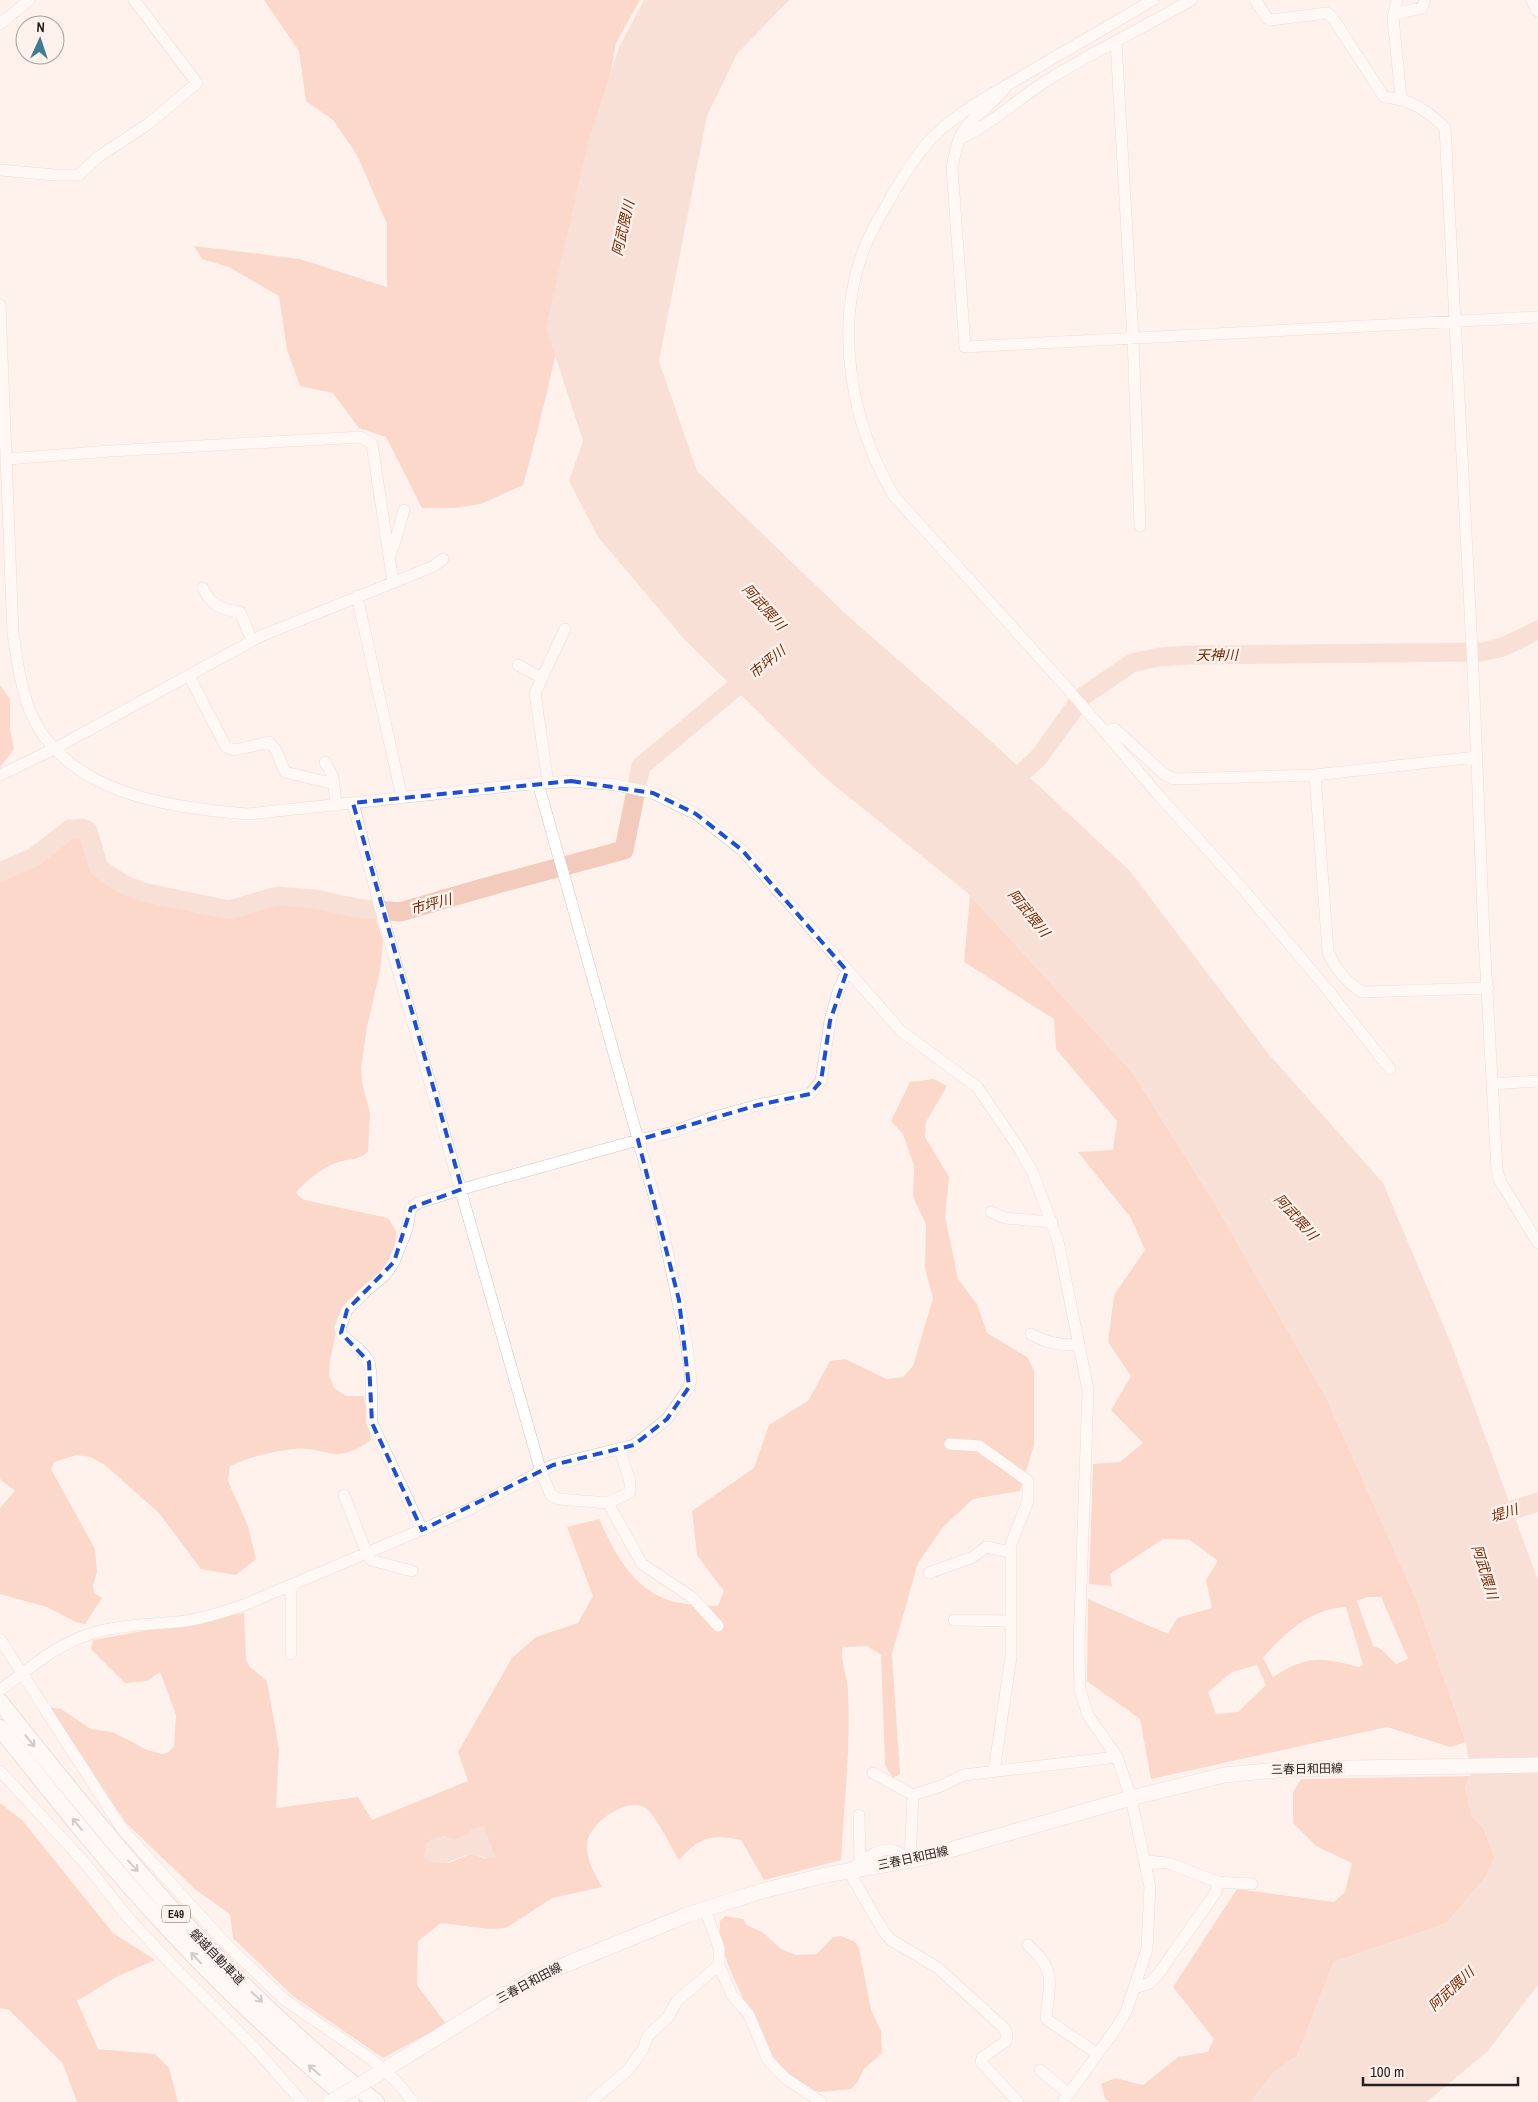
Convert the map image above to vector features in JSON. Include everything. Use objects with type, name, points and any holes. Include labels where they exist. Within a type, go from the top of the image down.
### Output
[{"type":"highway","name":"磐越自動車道","points":[[0,1702],[102,1830],[186,1925],[246,1987],[299,2037],[376,2102]]},
{"type":"highway","name":"磐越自動車道","points":[[0,1728],[92,1842],[177,1938],[288,2048],[351,2102]]},
{"type":"main road","name":"三春日和田線","points":[[331,2102],[505,1995],[545,1973],[705,1908],[762,1891],[855,1866],[910,1860],[1131,1798],[1224,1775],[1288,1768],[1388,1768],[1538,1764]]},
{"type":"street","points":[[0,24],[29,0]]},
{"type":"street","points":[[0,170],[55,175],[79,175],[98,157],[148,124],[198,83],[134,0]]},
{"type":"street","points":[[1153,0],[1009,82],[964,111],[937,134],[905,172],[874,226],[861,257],[851,310],[850,346],[854,389],[862,427],[884,480],[894,496],[1244,889],[1390,1069]]},
{"type":"street","points":[[959,139],[973,133],[1011,108],[1050,79],[1191,0]]},
{"type":"street","points":[[1255,0],[1267,18],[1271,20],[1327,13],[1333,18],[1384,97],[1401,98],[1412,102],[1432,115],[1445,128],[1473,668],[1484,937],[1492,1084],[1500,1181],[1538,1243]]},
{"type":"street","points":[[1397,0],[1394,14],[1401,98]]},
{"type":"street","points":[[1394,14],[1422,8],[1425,0]]},
{"type":"street","points":[[1116,42],[1134,338],[1140,526]]},
{"type":"street","points":[[1009,82],[999,96],[965,128],[959,139],[952,167],[965,347],[1538,317]]},
{"type":"street","points":[[0,305],[13,633],[20,681],[31,712],[54,749],[88,775],[108,787],[205,811],[248,814],[543,783],[594,782],[653,793],[696,814],[742,850],[901,1031],[977,1087],[1033,1173],[1052,1222],[1071,1302],[1089,1402],[1080,1690],[1088,1715],[1117,1757],[1131,1798],[1146,1861],[1151,1901],[1147,1949],[1135,1988],[1117,2028],[1066,2098],[1040,2070]]},
{"type":"street","points":[[7,459],[110,451],[360,438],[372,444],[393,582]]},
{"type":"street","points":[[389,556],[404,510]]},
{"type":"street","points":[[0,776],[54,749],[252,640],[287,624],[434,566],[443,559]]},
{"type":"street","points":[[203,588],[206,595],[216,605],[225,610],[240,612],[252,640]]},
{"type":"street","points":[[357,596],[402,798]]},
{"type":"street","points":[[0,1690],[48,1654],[92,1634],[216,1615],[468,1510],[568,1460],[620,1450],[645,1438],[667,1419],[687,1393],[691,1380],[679,1300],[543,783],[535,693],[565,629]]},
{"type":"street","points":[[518,665],[542,678]]},
{"type":"street","points":[[189,676],[226,747],[235,750],[269,742],[276,750],[285,772],[334,784]]},
{"type":"street","points":[[1104,731],[1115,729],[1164,774],[1174,779],[1315,775],[1476,757]]},
{"type":"street","points":[[325,762],[334,784],[336,805]]},
{"type":"street","points":[[1315,775],[1328,952],[1334,965],[1353,986],[1362,992],[1488,988]]},
{"type":"street","points":[[354,803],[378,900],[541,1472],[552,1495],[559,1499],[608,1503],[630,1492],[630,1482],[620,1450]]},
{"type":"street","points":[[422,1530],[372,1423],[371,1374],[368,1362],[362,1352],[342,1335],[341,1326],[347,1310],[385,1275],[394,1262],[407,1229],[412,1208],[418,1203],[638,1140],[673,1132],[711,1118],[758,1105],[810,1094],[821,1081],[830,1021],[838,992],[848,971]]},
{"type":"street","points":[[1492,1084],[1538,1081]]},
{"type":"street","points":[[992,1212],[1004,1218],[1052,1222]]},
{"type":"street","points":[[1031,1334],[1044,1342],[1078,1345]]},
{"type":"street","points":[[950,1444],[979,1446],[1028,1481],[1028,1500],[1011,1544],[1010,1552],[1011,1657],[994,1771]]},
{"type":"street","points":[[344,1495],[366,1554],[371,1560],[412,1571]]},
{"type":"street","points":[[608,1503],[642,1564],[693,1598],[718,1626]]},
{"type":"street","points":[[929,1573],[973,1556],[986,1547],[1010,1552]]},
{"type":"street","points":[[291,1585],[291,1654]]},
{"type":"street","points":[[954,1620],[1010,1621]]},
{"type":"street","points":[[0,1638],[18,1677],[122,1829],[227,1945],[284,2000],[371,2059],[380,2072],[396,2081],[413,2102]]},
{"type":"street","points":[[873,1773],[912,1795],[941,1786],[964,1775],[1117,1757]]},
{"type":"street","points":[[0,1771],[84,1863],[138,1928],[252,2045],[302,2102]]},
{"type":"street","points":[[910,1860],[912,1795]]},
{"type":"street","points":[[859,1815],[855,1866],[884,1932],[891,1940],[938,1968],[1004,2028],[1007,2034],[1006,2041],[982,2058],[980,2062],[1018,2102]]},
{"type":"street","points":[[1146,1861],[1168,1863],[1218,1882],[1252,1884]]},
{"type":"street","points":[[1135,1988],[1150,1983],[1160,1973],[1216,1892],[1218,1882]]},
{"type":"street","points":[[705,1908],[719,1948],[719,1965],[732,1995],[749,2014],[768,2060],[785,2078],[821,2102]]},
{"type":"street","points":[[1028,1945],[1044,1960],[1048,1967],[1046,2019],[1098,2054]]},
{"type":"street","points":[[592,2101],[628,2069],[643,2050],[648,2036],[668,2016],[677,2001],[719,1965]]},
{"type":"highlighted area","points":[[571,781],[653,793],[696,814],[742,850],[847,971],[830,1021],[821,1081],[810,1094],[758,1105],[638,1140],[679,1300],[689,1387],[667,1419],[634,1445],[553,1465],[422,1530],[372,1423],[369,1362],[341,1333],[347,1310],[394,1262],[411,1208],[462,1189],[353,803]]},
{"type":"shaded area","points":[[264,0],[640,0],[616,43],[563,320],[538,430],[523,485],[481,504],[454,508],[422,508],[386,437],[359,428],[333,393],[300,386],[287,350],[279,296],[229,267],[202,259],[194,246],[300,259],[387,287],[387,224],[357,155],[333,120],[306,101],[299,51]]},
{"type":"shaded area","points":[[0,685],[10,699],[10,729],[14,749],[0,767]]},
{"type":"shaded area","points":[[75,836],[90,839],[106,871],[166,896],[221,902],[281,888],[314,890],[370,901],[383,941],[380,971],[367,1027],[361,1068],[362,1083],[370,1113],[368,1152],[356,1159],[338,1162],[320,1171],[309,1179],[296,1193],[302,1199],[309,1201],[388,1218],[396,1231],[395,1247],[385,1267],[340,1315],[330,1360],[329,1375],[334,1388],[346,1396],[364,1396],[371,1440],[358,1448],[339,1454],[294,1449],[261,1455],[230,1466],[228,1481],[248,1526],[256,1559],[236,1575],[201,1569],[159,1513],[106,1466],[91,1457],[76,1455],[54,1462],[51,1469],[95,1549],[97,1572],[93,1586],[94,1593],[102,1598],[85,1624],[78,1623],[47,1607],[0,1594],[0,1508],[15,1491],[0,1479],[0,872],[13,864],[41,856]]},
{"type":"shaded area","points":[[970,895],[1133,1073],[1214,1202],[1327,1399],[1418,1603],[1466,1742],[1450,1747],[1387,1727],[1151,1779],[1140,1719],[1087,1681],[1088,1599],[1168,1634],[1177,1618],[1212,1608],[1206,1580],[1218,1561],[1190,1540],[1163,1539],[1110,1574],[1112,1586],[1089,1584],[1093,1464],[1120,1462],[1143,1443],[1111,1410],[1131,1376],[1108,1342],[1114,1295],[1145,1250],[1131,1218],[1078,1152],[1113,1150],[1117,1121],[1056,1049],[1054,1019],[964,962]],"holes":[[[1368,1597],[1381,1597],[1408,1659],[1396,1664],[1381,1649],[1373,1646],[1357,1601]],[[1346,1607],[1363,1665],[1359,1667],[1334,1661],[1314,1660],[1296,1665],[1273,1677],[1263,1658],[1290,1631],[1310,1617],[1334,1608]],[[1257,1665],[1266,1685],[1238,1712],[1216,1714],[1208,1692],[1232,1672]]]},
{"type":"shaded area","points":[[934,1079],[947,1086],[926,1122],[925,1137],[949,1177],[945,1216],[958,1279],[977,1304],[987,1333],[1027,1357],[1034,1370],[1034,1445],[1020,1491],[973,1499],[943,1527],[918,1563],[892,1654],[900,1774],[893,1778],[885,1765],[881,1655],[867,1646],[843,1647],[842,1657],[848,1691],[849,1733],[841,1860],[764,1880],[741,1840],[722,1837],[700,1842],[686,1852],[679,1860],[648,1810],[641,1806],[631,1805],[621,1808],[602,1820],[595,1827],[589,1836],[587,1844],[589,1861],[602,1887],[552,1898],[506,1928],[490,1929],[441,1923],[418,1941],[417,1985],[446,2024],[383,2058],[293,1996],[233,1938],[230,1914],[196,1890],[127,1824],[46,1707],[61,1709],[91,1729],[113,1732],[147,1750],[162,1754],[169,1752],[174,1746],[176,1715],[160,1672],[147,1681],[125,1683],[91,1649],[93,1640],[244,1613],[246,1659],[249,1666],[267,1681],[279,1749],[276,1808],[358,1797],[372,1820],[468,1781],[458,1752],[512,1658],[536,1637],[578,1623],[593,1596],[567,1527],[599,1519],[626,1568],[646,1588],[671,1601],[718,1606],[724,1591],[697,1555],[692,1511],[754,1468],[769,1425],[808,1401],[830,1361],[845,1359],[887,1379],[903,1377],[913,1366],[933,1298],[925,1269],[926,1224],[913,1197],[914,1166],[903,1134],[891,1121],[910,1082]],"holes":[[[470,1834],[487,1859],[471,1854],[449,1863],[424,1857],[426,1851],[443,1836],[454,1840]]]},
{"type":"shaded area","points":[[1470,1776],[1465,1788],[1472,1817],[1483,1827],[1495,1858],[1486,1877],[1447,1923],[1334,1962],[1297,2056],[1273,2073],[1251,2102],[1109,2102],[1105,2099],[1101,2084],[1115,2078],[1143,2085],[1178,2057],[1208,2052],[1214,2039],[1173,1987],[1237,1889],[1334,1902],[1345,1892],[1352,1863],[1316,1846],[1293,1823],[1293,1792],[1301,1779]]},
{"type":"shaded area","points":[[0,1803],[22,1820],[113,1933],[155,1960],[116,1977],[77,2001],[98,2049],[155,2054],[169,2068],[178,2102],[77,2102],[63,2064],[9,2010],[0,2008]]},
{"type":"shaded area","points":[[725,1916],[743,1919],[747,1925],[762,1932],[781,1949],[795,1955],[817,1954],[833,1937],[841,1936],[855,1942],[859,1948],[871,2010],[881,2031],[882,2053],[864,2069],[857,2083],[851,2089],[819,2092],[796,2083],[769,2056],[728,1965],[719,1937],[720,1921]]},
{"type":"water","name":"阿武隈川","points":[[644,0],[789,0],[737,54],[707,116],[659,361],[697,471],[848,616],[992,742],[1130,871],[1267,1052],[1383,1183],[1452,1346],[1538,1580],[1538,1985],[1488,2051],[1427,2102],[1251,2102],[1273,2073],[1297,2056],[1334,1962],[1447,1923],[1486,1877],[1495,1858],[1483,1827],[1472,1817],[1465,1788],[1470,1776],[1466,1742],[1418,1603],[1327,1399],[1214,1202],[1133,1073],[970,895],[824,777],[685,640],[598,537],[569,481],[583,441],[546,328],[588,143],[619,47]]},
{"type":"water","points":[[484,1826],[495,1857],[466,1855],[444,1863],[431,1862],[424,1858],[426,1843],[436,1837],[454,1840],[469,1834],[470,1829]]},
{"type":"waterway","name":"天神川","points":[[1005,789],[1040,756],[1082,697],[1132,663],[1159,657],[1190,655],[1482,652],[1503,647],[1538,630]]},
{"type":"waterway","name":"市坪川","points":[[0,872],[34,857],[70,829],[83,828],[88,831],[99,868],[123,884],[143,892],[229,910],[277,896],[315,899],[356,908],[400,912],[624,850],[641,766],[754,672]]},
{"type":"waterway","name":"堤川","points":[[1490,1517],[1538,1502]]}]
